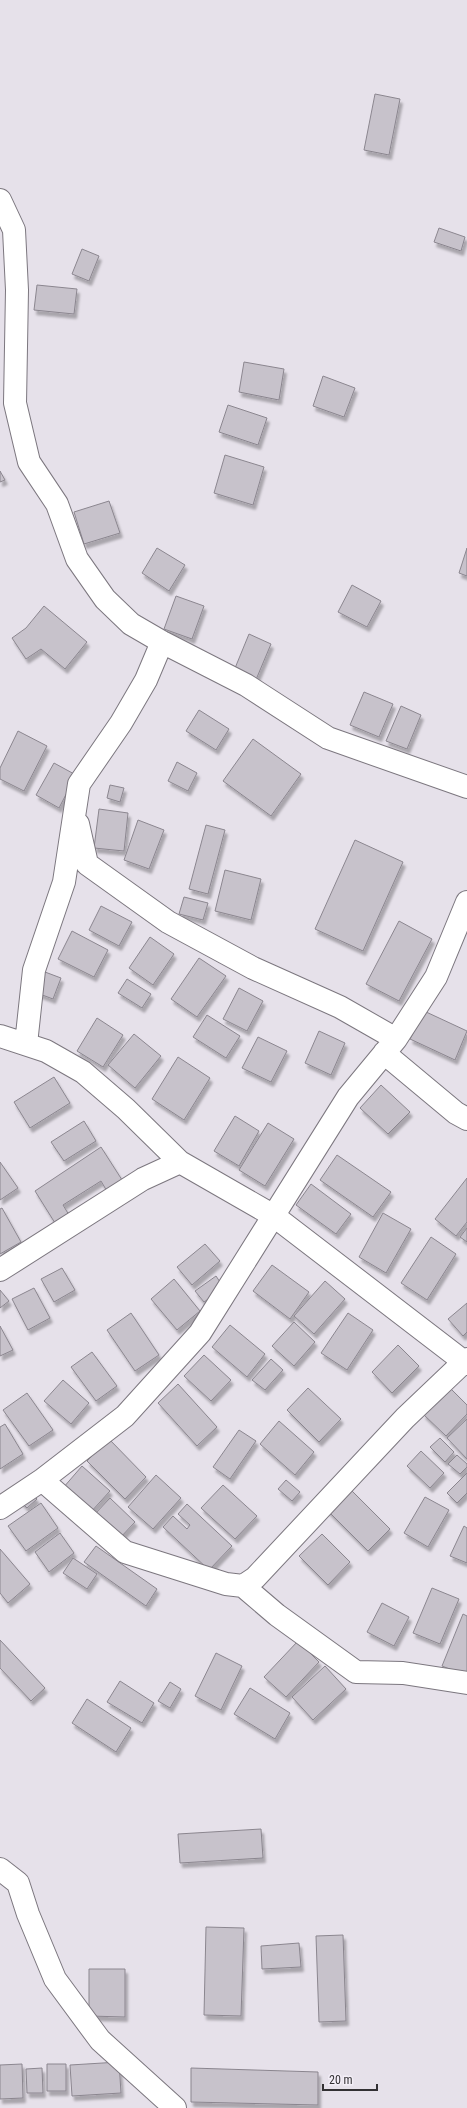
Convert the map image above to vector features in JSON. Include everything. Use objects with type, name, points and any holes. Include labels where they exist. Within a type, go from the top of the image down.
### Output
[{"type":"street","points":[[0,200],[14,230],[17,290],[15,403],[29,462],[57,504],[77,559],[105,599],[131,624],[162,642],[246,684],[328,738],[467,787]]},
{"type":"street","points":[[26,1044],[34,970],[64,882],[76,813],[79,784],[121,724],[146,680],[162,642]]},
{"type":"street","points":[[76,813],[86,864],[162,917],[253,968],[340,1007],[390,1046],[456,1113],[467,1119]]},
{"type":"street","points":[[0,1508],[42,1480],[126,1416],[200,1333],[348,1097],[390,1046],[436,977],[467,902]]},
{"type":"street","points":[[0,1036],[46,1051],[82,1072],[126,1109],[180,1162],[274,1216],[466,1361],[405,1418],[254,1578],[243,1586]]},
{"type":"street","points":[[0,1270],[143,1179],[180,1162]]},
{"type":"street","points":[[42,1480],[125,1552],[226,1584],[243,1586],[277,1615],[356,1672],[403,1673],[467,1683]]},
{"type":"street","points":[[0,1869],[18,1883],[28,1914],[55,1979],[100,2040],[169,2107]]},
{"type":"building","points":[[375,94],[400,99],[389,155],[364,150]]},
{"type":"building","points":[[439,228],[465,237],[461,251],[434,242]]},
{"type":"building","points":[[82,249],[99,256],[89,281],[72,274]]},
{"type":"building","points":[[37,285],[77,289],[74,314],[34,310]]},
{"type":"building","points":[[244,362],[284,369],[279,400],[239,392]]},
{"type":"building","points":[[323,376],[355,388],[344,417],[313,406]]},
{"type":"building","points":[[228,405],[267,418],[258,445],[219,432]]},
{"type":"building","points":[[225,455],[264,467],[253,505],[214,493]]},
{"type":"building","points":[[0,471],[5,480],[0,482]]},
{"type":"building","points":[[109,501],[120,533],[84,544],[74,512]]},
{"type":"building","points":[[157,548],[185,565],[169,591],[142,573]]},
{"type":"building","points":[[467,548],[467,576],[459,573]]},
{"type":"building","points":[[352,585],[381,601],[367,627],[338,612]]},
{"type":"building","points":[[176,596],[204,606],[192,639],[164,629]]},
{"type":"building","points":[[44,606],[87,642],[65,669],[41,649],[26,659],[12,638],[26,628]]},
{"type":"building","points":[[249,634],[271,644],[255,682],[233,673]]},
{"type":"building","points":[[364,692],[393,704],[379,737],[350,725]]},
{"type":"building","points":[[401,706],[421,715],[407,749],[386,741]]},
{"type":"building","points":[[199,710],[229,729],[216,750],[186,731]]},
{"type":"building","points":[[18,731],[47,746],[24,791],[0,779],[0,768]]},
{"type":"building","points":[[253,739],[301,774],[271,816],[223,781]]},
{"type":"building","points":[[177,762],[197,773],[188,791],[168,781]]},
{"type":"building","points":[[54,763],[76,775],[59,808],[36,795]]},
{"type":"building","points":[[110,785],[124,788],[120,802],[107,798]]},
{"type":"building","points":[[99,809],[128,813],[124,851],[94,848]]},
{"type":"building","points":[[138,820],[164,830],[149,869],[124,860]]},
{"type":"building","points":[[206,825],[225,830],[208,894],[189,889]]},
{"type":"building","points":[[355,840],[403,862],[363,951],[315,929]]},
{"type":"building","points":[[225,870],[261,879],[251,920],[215,911]]},
{"type":"building","points":[[184,897],[208,903],[203,920],[179,914]]},
{"type":"building","points":[[101,906],[132,922],[119,946],[89,930]]},
{"type":"building","points":[[399,921],[432,939],[399,1001],[366,984]]},
{"type":"building","points":[[72,931],[108,950],[94,977],[58,959]]},
{"type":"building","points":[[150,937],[174,954],[153,985],[129,968]]},
{"type":"building","points":[[199,958],[226,976],[197,1017],[171,999]]},
{"type":"building","points":[[45,972],[61,978],[53,999],[37,993]]},
{"type":"building","points":[[127,979],[151,994],[142,1008],[118,993]]},
{"type":"building","points":[[239,988],[263,1001],[247,1031],[223,1019]]},
{"type":"building","points":[[424,1011],[467,1031],[455,1060],[410,1039]]},
{"type":"building","points":[[207,1015],[240,1036],[226,1058],[193,1037]]},
{"type":"building","points":[[97,1018],[123,1035],[103,1067],[77,1051]]},
{"type":"building","points":[[319,1031],[345,1043],[331,1075],[305,1063]]},
{"type":"building","points":[[134,1034],[161,1056],[135,1088],[108,1065]]},
{"type":"building","points":[[258,1037],[287,1051],[271,1082],[242,1068]]},
{"type":"building","points":[[178,1057],[210,1078],[184,1120],[152,1099]]},
{"type":"building","points":[[54,1077],[70,1103],[30,1128],[14,1102]]},
{"type":"building","points":[[381,1085],[410,1112],[388,1134],[360,1108]]},
{"type":"building","points":[[235,1116],[259,1131],[239,1166],[214,1151]]},
{"type":"building","points":[[84,1121],[96,1141],[64,1161],[51,1142]]},
{"type":"building","points":[[268,1123],[294,1139],[265,1186],[239,1170]]},
{"type":"building","points":[[101,1147],[124,1183],[108,1193],[101,1181],[63,1205],[69,1215],[55,1223],[35,1191]]},
{"type":"building","points":[[337,1155],[391,1192],[373,1217],[320,1180]]},
{"type":"building","points":[[0,1162],[18,1188],[0,1200]]},
{"type":"building","points":[[467,1178],[467,1222],[456,1236],[435,1219]]},
{"type":"building","points":[[311,1184],[351,1214],[336,1234],[296,1205]]},
{"type":"building","points":[[2,1208],[21,1242],[0,1254],[0,1209]]},
{"type":"building","points":[[383,1213],[411,1229],[386,1273],[359,1257]]},
{"type":"building","points":[[467,1228],[467,1242],[460,1237]]},
{"type":"building","points":[[431,1237],[456,1254],[427,1300],[401,1283]]},
{"type":"building","points":[[205,1244],[220,1261],[192,1285],[177,1267]]},
{"type":"building","points":[[272,1265],[309,1292],[290,1319],[253,1291]]},
{"type":"building","points":[[62,1268],[75,1290],[54,1302],[41,1279]]},
{"type":"building","points":[[216,1276],[224,1288],[204,1302],[195,1291]]},
{"type":"building","points":[[174,1279],[200,1311],[177,1330],[151,1299]]},
{"type":"building","points":[[325,1281],[345,1299],[314,1334],[294,1316]]},
{"type":"building","points":[[34,1288],[50,1318],[28,1330],[12,1299]]},
{"type":"building","points":[[0,1290],[9,1301],[0,1308]]},
{"type":"building","points":[[467,1303],[467,1332],[463,1336],[448,1319]]},
{"type":"building","points":[[131,1313],[159,1355],[135,1371],[107,1330]]},
{"type":"building","points":[[348,1313],[373,1330],[347,1370],[321,1353]]},
{"type":"building","points":[[294,1322],[315,1342],[294,1366],[272,1346]]},
{"type":"building","points":[[230,1325],[265,1354],[247,1377],[212,1347]]},
{"type":"building","points":[[0,1326],[13,1350],[0,1356]]},
{"type":"building","points":[[398,1345],[419,1366],[392,1393],[372,1372]]},
{"type":"building","points":[[92,1352],[117,1386],[96,1401],[71,1367]]},
{"type":"building","points":[[204,1355],[231,1380],[211,1401],[184,1376]]},
{"type":"building","points":[[271,1359],[283,1370],[265,1390],[252,1380]]},
{"type":"building","points":[[63,1380],[89,1403],[71,1424],[44,1401]]},
{"type":"building","points":[[178,1384],[217,1427],[197,1446],[158,1403]]},
{"type":"building","points":[[449,1387],[467,1405],[467,1414],[446,1436],[423,1414]]},
{"type":"building","points":[[308,1388],[341,1419],[319,1442],[287,1410]]},
{"type":"building","points":[[27,1393],[53,1430],[29,1446],[3,1410]]},
{"type":"building","points":[[467,1419],[467,1459],[447,1438]]},
{"type":"building","points":[[279,1421],[314,1452],[295,1475],[260,1444]]},
{"type":"building","points":[[5,1424],[23,1454],[0,1469],[0,1427]]},
{"type":"building","points":[[239,1430],[256,1441],[230,1479],[213,1467]]},
{"type":"building","points":[[440,1438],[454,1452],[445,1462],[430,1447]]},
{"type":"building","points":[[109,1439],[146,1477],[125,1499],[87,1461]]},
{"type":"building","points":[[421,1451],[444,1473],[430,1488],[407,1466]]},
{"type":"building","points":[[457,1455],[467,1464],[467,1467],[460,1474],[448,1464]]},
{"type":"building","points":[[82,1466],[110,1491],[90,1513],[63,1488]]},
{"type":"building","points":[[467,1473],[467,1493],[457,1503],[447,1493]]},
{"type":"building","points":[[156,1475],[181,1498],[153,1529],[128,1507]]},
{"type":"building","points":[[286,1480],[300,1492],[292,1501],[278,1489]]},
{"type":"building","points":[[223,1485],[257,1516],[235,1539],[201,1508]]},
{"type":"building","points":[[349,1488],[390,1529],[368,1551],[327,1510]]},
{"type":"building","points":[[30,1492],[37,1499],[27,1508],[20,1501]]},
{"type":"building","points":[[425,1497],[449,1510],[428,1547],[404,1533]]},
{"type":"building","points":[[110,1498],[135,1522],[119,1539],[94,1515]]},
{"type":"building","points":[[41,1503],[58,1528],[26,1551],[8,1526]]},
{"type":"building","points":[[187,1504],[232,1546],[209,1570],[163,1527],[173,1516],[187,1529],[190,1525],[178,1514]]},
{"type":"building","points":[[464,1526],[467,1528],[467,1563],[450,1556]]},
{"type":"building","points":[[60,1533],[74,1553],[49,1572],[35,1552]]},
{"type":"building","points":[[322,1534],[350,1562],[328,1585],[299,1556]]},
{"type":"building","points":[[96,1546],[157,1589],[146,1606],[84,1562]]},
{"type":"building","points":[[0,1549],[30,1584],[8,1603],[0,1593]]},
{"type":"building","points":[[73,1558],[97,1574],[87,1589],[63,1573]]},
{"type":"building","points":[[432,1588],[459,1599],[440,1644],[413,1633]]},
{"type":"building","points":[[382,1603],[409,1617],[394,1646],[367,1632]]},
{"type":"building","points":[[463,1614],[467,1616],[467,1676],[442,1666]]},
{"type":"building","points":[[0,1640],[45,1688],[31,1701],[0,1668]]},
{"type":"building","points":[[298,1641],[319,1662],[286,1697],[264,1677]]},
{"type":"building","points":[[216,1653],[242,1666],[221,1710],[195,1696]]},
{"type":"building","points":[[325,1666],[346,1689],[313,1720],[292,1697]]},
{"type":"building","points":[[120,1681],[154,1703],[142,1723],[107,1702]]},
{"type":"building","points":[[170,1682],[181,1689],[170,1708],[158,1701]]},
{"type":"building","points":[[250,1688],[290,1713],[275,1739],[234,1714]]},
{"type":"building","points":[[87,1699],[131,1728],[116,1752],[72,1723]]},
{"type":"building","points":[[261,1829],[263,1858],[180,1863],[178,1834]]},
{"type":"building","points":[[206,1927],[244,1928],[241,2016],[204,2015]]},
{"type":"building","points":[[343,1935],[346,2021],[319,2022],[316,1936]]},
{"type":"building","points":[[299,1943],[301,1967],[262,1969],[261,1946]]},
{"type":"building","points":[[89,1969],[125,1969],[125,2017],[89,2016]]},
{"type":"building","points":[[119,2062],[121,2093],[72,2096],[70,2065]]},
{"type":"building","points":[[22,2064],[23,2098],[0,2099],[0,2065]]},
{"type":"building","points":[[47,2064],[66,2064],[66,2091],[47,2091]]},
{"type":"building","points":[[42,2068],[43,2093],[27,2093],[26,2069]]},
{"type":"building","points":[[191,2068],[318,2072],[318,2105],[191,2102]]}]
